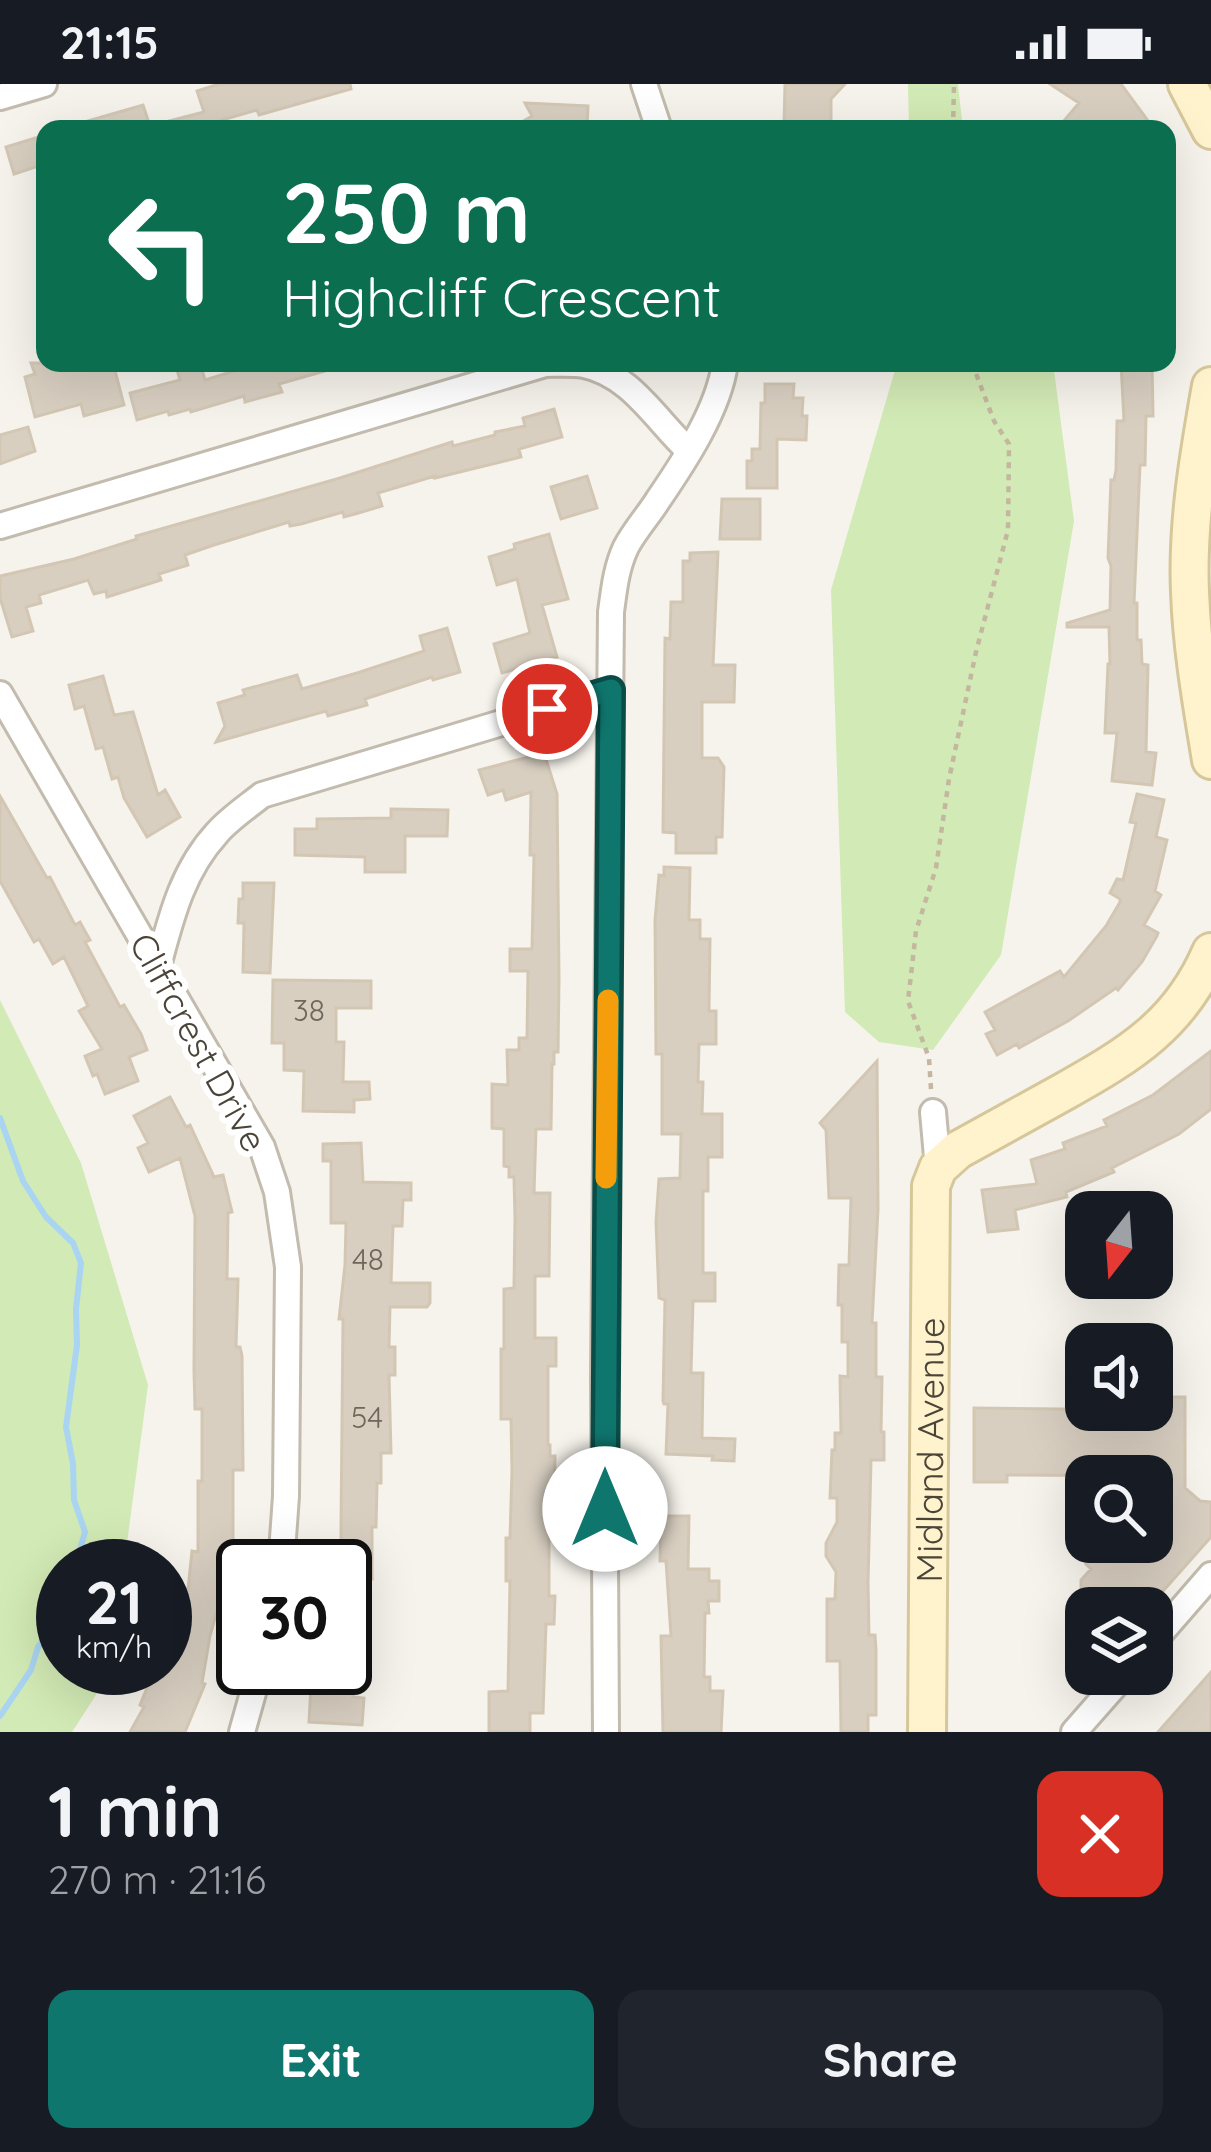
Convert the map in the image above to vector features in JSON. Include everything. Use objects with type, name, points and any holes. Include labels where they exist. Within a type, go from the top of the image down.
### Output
[{"type":"street","points":[[0,97],[44,84]]},
{"type":"street","points":[[644,84],[656,120]]},
{"type":"street","points":[[1187,84],[1211,130]]},
{"type":"street","points":[[0,526],[518,372]]},
{"type":"street","points":[[607,372],[634,392],[688,450]]},
{"type":"street","points":[[606,1732],[604,1352],[611,612],[624,552],[710,412],[724,372]]},
{"type":"street","points":[[1211,386],[1192,509],[1200,558],[1192,631],[1211,760]]},
{"type":"street","points":[[158,966],[178,896],[195,860],[219,830],[262,795],[611,690]]},
{"type":"street","name":"Cliffcrest Drive","points":[[0,694],[262,1147],[278,1192],[288,1267],[282,1539]]},
{"type":"street","points":[[938,1168],[958,1150],[1135,1050],[1175,1012],[1211,952]]},
{"type":"street","name":"Midland Avenue","points":[[927,1732],[929,1247],[931,1186],[938,1168],[933,1112]]},
{"type":"street","points":[[1173,1618],[1211,1575]]},
{"type":"street","points":[[242,1732],[252,1695]]},
{"type":"street","points":[[1074,1732],[1107,1695]]},
{"type":"path","points":[[953,120],[954,84]]},
{"type":"path","points":[[933,1112],[929,1058],[908,1001],[916,932],[936,868],[971,673],[1008,530],[1010,444],[994,422],[975,372]]},
{"type":"green space","points":[[908,84],[958,84],[962,120],[909,120]]},
{"type":"green space","points":[[894,372],[1054,372],[1074,521],[1001,955],[933,1050],[879,1042],[845,1012],[831,590]]},
{"type":"green space","points":[[0,1000],[81,1163],[148,1385],[128,1539],[36,1539],[36,1695],[96,1695],[72,1732],[0,1732]]},
{"type":"building","points":[[219,84],[350,84],[351,89],[259,115],[257,110],[222,120],[173,120],[204,112],[197,91]]},
{"type":"building","points":[[785,84],[845,84],[831,99],[831,120],[784,120]]},
{"type":"building","points":[[1050,84],[1121,84],[1147,120],[1065,120],[1079,103]]},
{"type":"building","points":[[525,103],[588,106],[587,120],[525,120],[532,116]]},
{"type":"building","points":[[143,105],[148,120],[91,120]]},
{"type":"building","points":[[36,138],[36,167],[14,174],[6,147]]},
{"type":"building","points":[[31,363],[36,363],[36,372],[115,372],[124,405],[84,416],[81,404],[35,417],[25,377],[35,374]]},
{"type":"building","points":[[178,372],[203,372],[205,380],[231,372],[321,372],[279,384],[282,392],[245,402],[244,396],[191,412],[169,415],[168,411],[137,420],[130,393],[180,380]]},
{"type":"building","points":[[1121,372],[1152,372],[1153,416],[1146,416],[1145,465],[1140,465],[1134,603],[1142,664],[1148,665],[1146,752],[1156,753],[1152,785],[1112,781],[1117,733],[1105,733],[1109,627],[1067,627],[1067,623],[1110,610],[1111,480],[1116,470],[1117,421],[1124,421]]},
{"type":"building","points":[[765,384],[794,384],[793,398],[803,398],[802,416],[807,416],[806,440],[777,439],[777,488],[747,488],[747,461],[752,461],[752,449],[760,449]]},
{"type":"building","points":[[554,409],[562,437],[519,449],[521,457],[378,493],[382,506],[355,514],[344,517],[343,512],[290,526],[289,522],[214,545],[185,555],[188,565],[159,574],[161,580],[107,597],[106,591],[94,594],[88,580],[39,595],[41,603],[26,607],[33,631],[12,637],[0,598],[0,576],[74,559],[136,536],[452,442],[453,446],[525,426],[523,418]]},
{"type":"building","points":[[28,427],[35,451],[0,464],[0,435]]},
{"type":"building","points":[[587,476],[597,508],[561,519],[551,487]]},
{"type":"building","points":[[722,499],[760,499],[760,539],[720,539]]},
{"type":"building","points":[[549,534],[568,599],[542,605],[557,657],[502,673],[494,644],[530,633],[517,579],[497,585],[489,557]]},
{"type":"building","points":[[718,552],[713,665],[735,665],[734,702],[702,702],[702,758],[718,758],[724,767],[722,837],[716,837],[716,853],[676,853],[676,833],[663,832],[665,638],[670,639],[671,602],[683,602],[683,561],[690,561],[690,553]]},
{"type":"building","points":[[447,628],[460,672],[365,699],[367,705],[328,716],[326,711],[216,742],[225,726],[218,703],[245,695],[243,690],[297,675],[302,689],[357,673],[424,651],[420,636]]},
{"type":"building","points":[[103,676],[114,715],[133,712],[158,795],[165,790],[180,817],[147,837],[124,798],[118,777],[112,779],[103,747],[96,749],[84,706],[75,709],[69,685]]},
{"type":"building","points":[[544,753],[557,794],[558,1052],[552,1064],[551,1129],[536,1129],[534,1193],[550,1193],[549,1276],[535,1276],[535,1338],[556,1338],[556,1366],[548,1366],[548,1445],[550,1456],[555,1456],[554,1507],[549,1507],[549,1596],[555,1596],[554,1624],[546,1624],[543,1713],[530,1713],[530,1732],[489,1732],[489,1692],[508,1691],[506,1538],[510,1538],[511,1419],[501,1419],[501,1349],[504,1289],[514,1288],[515,1219],[514,1177],[509,1177],[509,1167],[504,1166],[504,1129],[492,1128],[492,1084],[508,1085],[507,1050],[519,1050],[519,1038],[527,1038],[528,971],[510,971],[510,949],[532,949],[534,855],[530,855],[531,792],[506,800],[503,790],[488,795],[479,770]]},
{"type":"building","points":[[1137,794],[1164,800],[1156,837],[1167,840],[1155,891],[1161,895],[1144,925],[1157,936],[1118,990],[1019,1048],[1017,1044],[997,1055],[986,1034],[995,1030],[985,1012],[1060,971],[1064,977],[1120,902],[1110,893],[1117,879],[1123,880],[1136,823],[1130,822]]},
{"type":"building","points":[[0,796],[75,925],[80,922],[90,940],[85,942],[120,1007],[124,1005],[141,1034],[147,1050],[129,1057],[138,1081],[105,1094],[97,1074],[93,1076],[85,1056],[102,1049],[79,1011],[88,1006],[64,957],[53,964],[39,939],[34,942],[0,881]]},
{"type":"building","points":[[391,809],[448,810],[447,836],[405,836],[405,872],[365,872],[365,857],[295,855],[295,829],[317,829],[317,819],[391,818]]},
{"type":"building","points":[[664,867],[690,868],[689,920],[700,920],[700,939],[710,939],[709,1011],[716,1011],[716,1044],[699,1044],[698,1082],[703,1082],[702,1114],[722,1114],[722,1157],[708,1157],[708,1191],[703,1191],[703,1273],[715,1273],[715,1301],[693,1301],[691,1373],[703,1373],[702,1438],[735,1439],[734,1461],[666,1454],[665,1300],[659,1298],[656,1222],[659,1179],[680,1178],[681,1134],[662,1134],[662,1054],[656,1054],[655,920]]},
{"type":"building","points":[[243,883],[274,883],[270,973],[243,972],[244,923],[238,923]]},
{"type":"building","points":[[273,980],[371,981],[371,1008],[336,1008],[336,1042],[344,1042],[343,1082],[369,1082],[370,1099],[354,1100],[354,1112],[303,1111],[304,1071],[284,1070],[284,1043],[272,1043]]},
{"type":"building","points":[[1211,1051],[1211,1109],[1179,1134],[1112,1168],[1114,1172],[1065,1191],[1065,1198],[1015,1210],[1018,1229],[988,1232],[982,1190],[1037,1184],[1031,1160],[1065,1149],[1063,1143],[1107,1126],[1104,1120],[1153,1095]]},
{"type":"building","points":[[877,1061],[878,1209],[872,1323],[876,1323],[876,1377],[882,1377],[884,1460],[871,1460],[868,1583],[869,1635],[875,1635],[876,1650],[876,1715],[868,1715],[868,1732],[841,1732],[840,1661],[827,1661],[827,1599],[835,1599],[836,1572],[826,1556],[826,1543],[837,1522],[837,1498],[830,1498],[832,1450],[835,1433],[841,1433],[840,1376],[848,1377],[848,1342],[842,1342],[842,1305],[838,1305],[839,1265],[849,1265],[851,1198],[829,1198],[826,1130],[820,1123]]},
{"type":"building","points":[[170,1097],[186,1127],[190,1125],[214,1177],[223,1175],[232,1212],[228,1213],[227,1279],[238,1279],[236,1347],[242,1356],[243,1470],[233,1470],[233,1539],[216,1539],[216,1614],[205,1684],[185,1732],[130,1732],[144,1707],[140,1705],[144,1695],[192,1695],[192,1551],[198,1552],[198,1481],[202,1481],[202,1409],[195,1409],[195,1216],[180,1158],[149,1172],[138,1148],[148,1143],[134,1116]]},
{"type":"building","points":[[361,1143],[363,1182],[411,1183],[411,1200],[403,1200],[402,1226],[393,1226],[391,1283],[430,1283],[427,1307],[390,1307],[389,1347],[395,1347],[395,1375],[389,1375],[391,1453],[381,1453],[372,1539],[341,1539],[343,1319],[339,1319],[346,1223],[331,1223],[331,1161],[323,1161],[323,1144]]},
{"type":"building","points":[[1173,1397],[1185,1397],[1185,1488],[1200,1501],[1211,1502],[1211,1537],[1167,1587],[1081,1587],[1091,1569],[1087,1563],[1173,1563],[1173,1455],[1065,1455],[1065,1475],[1007,1475],[1007,1482],[974,1482],[974,1408],[1065,1409],[1065,1431],[1173,1431]]},
{"type":"building","points":[[661,1516],[689,1516],[688,1569],[709,1569],[709,1581],[719,1581],[719,1601],[708,1601],[709,1613],[705,1613],[704,1677],[710,1677],[710,1691],[723,1691],[721,1732],[663,1732],[661,1636],[671,1636],[666,1561],[660,1561]]},
{"type":"building","points":[[1211,1672],[1211,1732],[1158,1732]]},
{"type":"building","points":[[310,1695],[364,1698],[362,1725],[309,1722]]},
{"type":"waterway","points":[[0,1118],[23,1181],[46,1217],[73,1243],[81,1263],[66,1427],[83,1539]]},
{"type":"waterway","points":[[0,1716],[31,1670],[36,1654]]},
{"type":"slow traffic","points":[[606,1178],[608,1000]]},
{"type":"route","points":[[547,709],[611,690],[605,1509]]}]
